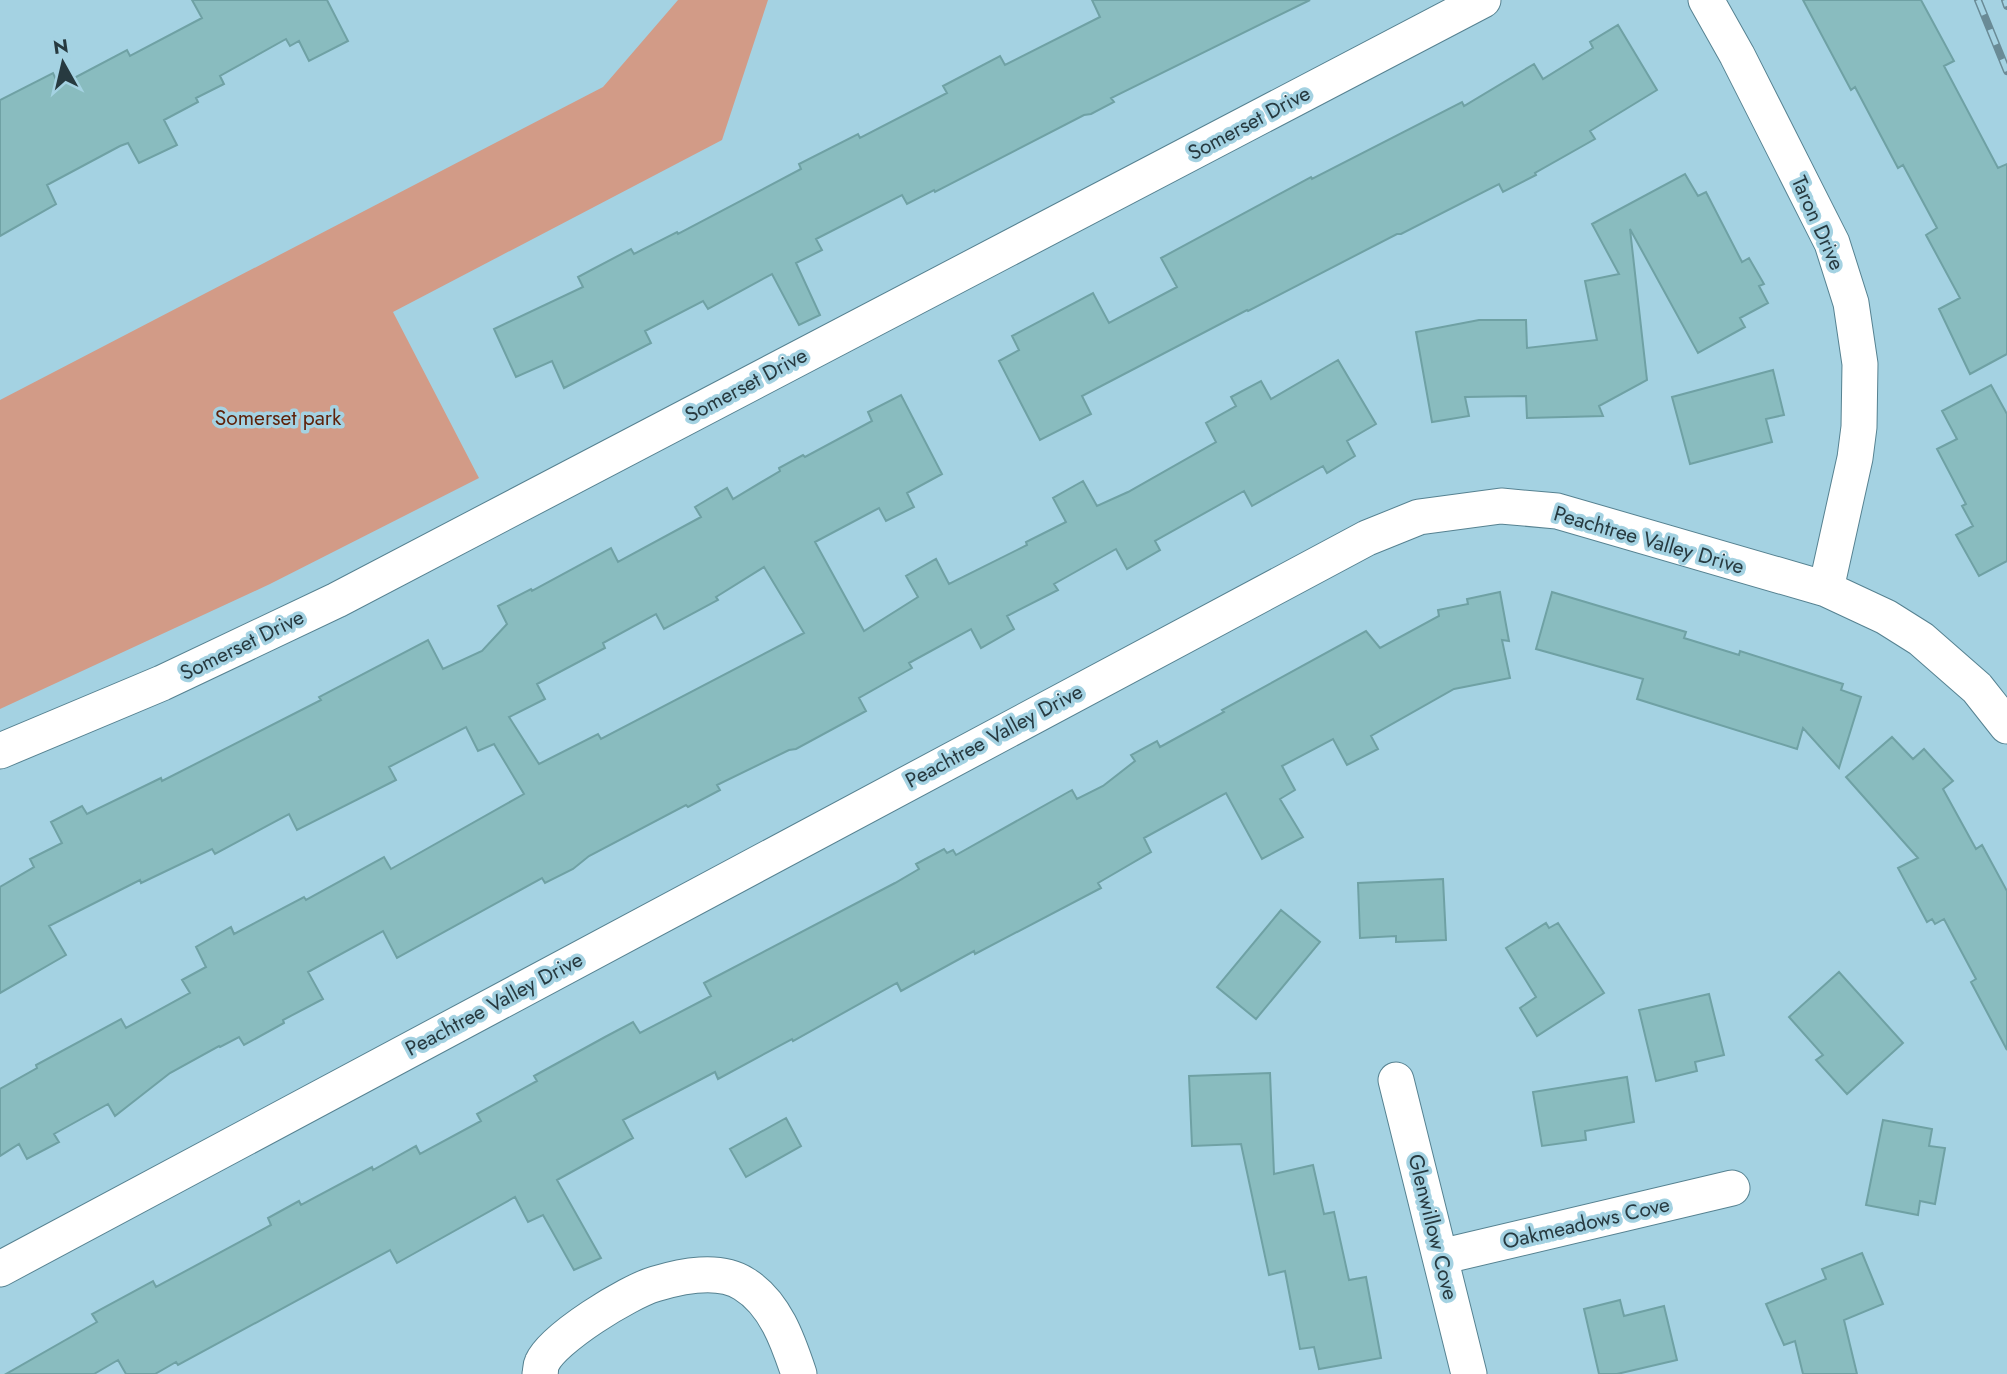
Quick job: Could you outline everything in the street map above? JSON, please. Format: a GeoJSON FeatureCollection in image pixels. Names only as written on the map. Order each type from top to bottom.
{"type":"FeatureCollection","features":[{"type":"Feature","properties":{"kind":"street","name":"Somerset Drive"},"geometry":{"type":"LineString","coordinates":[[0,751],[162,683],[337,600],[1483,0]]}},
{"type":"Feature","properties":{"kind":"street","name":"Taron Drive"},"geometry":{"type":"LineString","coordinates":[[1706,0],[1737,55],[1832,243],[1850,303],[1860,364],[1859,427],[1855,458],[1826,589]]}},
{"type":"Feature","properties":{"kind":"street","name":"Peachtree Valley Drive"},"geometry":{"type":"LineString","coordinates":[[0,1269],[1342,551],[1419,517],[1501,506],[1557,511],[1826,589],[1886,617],[1921,639],[1977,688],[2007,726]]}},
{"type":"Feature","properties":{"kind":"street","name":"Glenwillow Cove"},"geometry":{"type":"LineString","coordinates":[[1396,1080],[1469,1374]]}},
{"type":"Feature","properties":{"kind":"street","name":"Oakmeadows Cove"},"geometry":{"type":"LineString","coordinates":[[1440,1257],[1732,1188]]}},
{"type":"Feature","properties":{"kind":"street"},"geometry":{"type":"LineString","coordinates":[[540,1374],[542,1363],[557,1343],[602,1311],[653,1284],[695,1275],[725,1275],[743,1283],[757,1294],[788,1340],[799,1374]]}},
{"type":"Feature","properties":{"kind":"green space","name":"Somerset park"},"geometry":{"type":"Polygon","coordinates":[[[678,0],[768,0],[722,140],[393,312],[479,478],[270,584],[0,709],[0,400],[603,87],[678,0]]]}},
{"type":"Feature","properties":{"kind":"building"},"geometry":{"type":"Polygon","coordinates":[[[192,0],[327,0],[348,41],[309,61],[299,41],[290,46],[286,39],[220,76],[224,84],[196,98],[198,102],[164,120],[177,145],[139,163],[128,143],[120,146],[47,185],[56,204],[0,236],[0,100],[53,73],[59,86],[127,50],[130,56],[202,18],[192,0]]]}},
{"type":"Feature","properties":{"kind":"building"},"geometry":{"type":"Polygon","coordinates":[[[1092,0],[1310,0],[1111,98],[1114,102],[935,192],[934,190],[907,204],[902,195],[816,239],[822,250],[796,263],[820,315],[799,325],[772,274],[708,309],[703,301],[645,331],[651,343],[564,388],[552,361],[516,377],[494,329],[583,287],[578,277],[631,249],[634,254],[677,232],[678,234],[801,169],[799,164],[858,134],[860,138],[947,93],[943,86],[1000,56],[1005,65],[1100,17],[1092,0]]]}},
{"type":"Feature","properties":{"kind":"building"},"geometry":{"type":"Polygon","coordinates":[[[1803,0],[1921,0],[1954,61],[1944,66],[1998,168],[2007,164],[2007,354],[1970,374],[1939,309],[1960,298],[1926,235],[1937,228],[1903,165],[1898,168],[1855,87],[1851,90],[1803,0]]]}},
{"type":"Feature","properties":{"kind":"building"},"geometry":{"type":"Polygon","coordinates":[[[1618,25],[1657,90],[1590,131],[1595,139],[1503,192],[1499,184],[1082,396],[1091,414],[1040,440],[999,361],[1019,350],[1012,336],[1093,293],[1109,323],[1177,287],[1161,258],[1311,177],[1312,179],[1462,102],[1464,106],[1534,64],[1543,79],[1593,48],[1590,42],[1618,25]]]}},
{"type":"Feature","properties":{"kind":"building"},"geometry":{"type":"Polygon","coordinates":[[[1685,174],[1698,196],[1706,192],[1742,262],[1749,258],[1764,284],[1759,286],[1768,303],[1740,318],[1745,327],[1698,353],[1630,229],[1647,380],[1599,406],[1603,416],[1527,418],[1526,396],[1465,397],[1469,416],[1432,422],[1416,332],[1479,320],[1526,320],[1527,348],[1597,340],[1585,281],[1619,274],[1592,224],[1685,174]]]}},
{"type":"Feature","properties":{"kind":"building"},"geometry":{"type":"Polygon","coordinates":[[[1338,360],[1376,424],[1347,441],[1355,456],[1327,473],[1323,466],[1252,506],[1244,491],[1155,541],[1160,550],[1127,569],[1116,549],[1054,584],[1058,590],[1007,616],[1014,629],[981,648],[971,629],[909,663],[912,668],[859,698],[866,711],[796,749],[717,785],[720,790],[589,856],[573,869],[545,883],[542,878],[397,958],[383,931],[308,972],[323,999],[283,1020],[284,1023],[244,1045],[239,1037],[219,1046],[170,1073],[115,1116],[108,1104],[54,1134],[59,1142],[27,1159],[19,1144],[0,1156],[0,1089],[37,1068],[36,1065],[121,1019],[126,1028],[190,993],[182,980],[206,967],[196,947],[231,927],[234,934],[304,897],[306,900],[384,857],[391,869],[524,794],[494,744],[478,751],[466,727],[389,767],[396,780],[297,830],[289,814],[215,854],[212,849],[141,883],[140,880],[49,926],[66,955],[0,993],[0,887],[34,867],[30,859],[62,843],[51,822],[82,806],[87,814],[161,778],[162,781],[321,700],[319,697],[428,640],[443,669],[482,651],[507,624],[498,606],[531,589],[532,591],[611,548],[618,562],[701,517],[695,507],[727,488],[733,499],[780,471],[779,468],[872,421],[868,412],[901,395],[942,474],[907,493],[914,507],[886,521],[879,508],[815,542],[864,631],[918,597],[906,576],[936,559],[949,584],[1066,522],[1053,498],[1083,481],[1097,506],[1128,492],[1216,442],[1206,423],[1236,406],[1231,397],[1261,381],[1271,399],[1338,360]],[[764,567],[716,597],[718,600],[664,629],[656,614],[603,643],[605,648],[537,684],[545,699],[509,717],[539,764],[598,734],[601,739],[804,633],[764,567]]]}},
{"type":"Feature","properties":{"kind":"building"},"geometry":{"type":"Polygon","coordinates":[[[1773,370],[1784,415],[1766,419],[1772,442],[1690,464],[1672,397],[1773,370]]]}},
{"type":"Feature","properties":{"kind":"building"},"geometry":{"type":"Polygon","coordinates":[[[1991,385],[2007,414],[2007,561],[1979,576],[1956,535],[1973,526],[1962,506],[1966,504],[1937,449],[1957,439],[1942,411],[1991,385]]]}},
{"type":"Feature","properties":{"kind":"building"},"geometry":{"type":"Polygon","coordinates":[[[1500,592],[1509,641],[1502,640],[1510,678],[1454,689],[1371,736],[1378,749],[1347,765],[1333,739],[1282,766],[1295,790],[1280,799],[1303,837],[1262,859],[1226,793],[1144,838],[1151,852],[1098,883],[1101,888],[975,954],[974,951],[901,991],[897,983],[718,1079],[715,1072],[623,1120],[633,1138],[557,1180],[601,1258],[574,1270],[543,1215],[528,1222],[515,1197],[397,1263],[390,1250],[178,1365],[176,1362],[155,1374],[126,1374],[118,1360],[94,1374],[6,1374],[97,1322],[92,1314],[153,1281],[156,1287],[271,1225],[268,1218],[299,1201],[301,1205],[416,1146],[420,1154],[481,1121],[477,1114],[537,1081],[534,1076],[605,1037],[633,1022],[640,1033],[711,996],[704,983],[895,883],[919,869],[916,864],[944,849],[947,853],[953,850],[956,855],[1072,790],[1077,799],[1103,786],[1135,761],[1131,755],[1157,741],[1160,747],[1366,631],[1380,648],[1439,616],[1438,610],[1468,604],[1467,599],[1500,592]]]}},
{"type":"Feature","properties":{"kind":"building"},"geometry":{"type":"Polygon","coordinates":[[[1552,592],[1686,632],[1684,638],[1739,655],[1740,651],[1843,684],[1841,690],[1861,697],[1839,768],[1803,728],[1797,749],[1637,699],[1643,679],[1536,649],[1552,592]]]}},
{"type":"Feature","properties":{"kind":"building"},"geometry":{"type":"Polygon","coordinates":[[[1892,737],[1913,759],[1924,749],[1953,781],[1943,789],[1976,849],[1982,845],[2007,891],[2007,1050],[1971,982],[1976,979],[1944,919],[1935,924],[1932,919],[1927,922],[1898,868],[1918,858],[1846,777],[1892,737]]]}},
{"type":"Feature","properties":{"kind":"building"},"geometry":{"type":"Polygon","coordinates":[[[1443,879],[1446,940],[1396,942],[1396,936],[1360,938],[1358,883],[1443,879]]]}},
{"type":"Feature","properties":{"kind":"building"},"geometry":{"type":"Polygon","coordinates":[[[1281,910],[1320,942],[1256,1019],[1217,987],[1281,910]]]}},
{"type":"Feature","properties":{"kind":"building"},"geometry":{"type":"Polygon","coordinates":[[[1546,923],[1549,928],[1558,923],[1604,993],[1537,1036],[1520,1008],[1536,997],[1506,948],[1546,923]]]}},
{"type":"Feature","properties":{"kind":"building"},"geometry":{"type":"Polygon","coordinates":[[[1839,972],[1903,1043],[1847,1094],[1816,1060],[1823,1055],[1789,1017],[1839,972]]]}},
{"type":"Feature","properties":{"kind":"building"},"geometry":{"type":"Polygon","coordinates":[[[1709,994],[1724,1055],[1695,1062],[1697,1071],[1656,1081],[1639,1010],[1709,994]]]}},
{"type":"Feature","properties":{"kind":"building"},"geometry":{"type":"Polygon","coordinates":[[[1270,1073],[1274,1174],[1313,1165],[1324,1214],[1334,1212],[1349,1280],[1366,1277],[1381,1358],[1319,1369],[1314,1347],[1300,1349],[1285,1271],[1269,1275],[1241,1144],[1192,1146],[1189,1076],[1270,1073]]]}},
{"type":"Feature","properties":{"kind":"building"},"geometry":{"type":"Polygon","coordinates":[[[1627,1077],[1634,1122],[1585,1131],[1586,1140],[1542,1146],[1533,1092],[1627,1077]]]}},
{"type":"Feature","properties":{"kind":"building"},"geometry":{"type":"Polygon","coordinates":[[[786,1118],[801,1146],[746,1177],[730,1149],[786,1118]]]}},
{"type":"Feature","properties":{"kind":"building"},"geometry":{"type":"Polygon","coordinates":[[[1883,1120],[1932,1129],[1929,1146],[1945,1148],[1935,1204],[1920,1201],[1918,1215],[1866,1205],[1883,1120]]]}},
{"type":"Feature","properties":{"kind":"building"},"geometry":{"type":"Polygon","coordinates":[[[1862,1253],[1883,1304],[1844,1320],[1857,1374],[1803,1374],[1795,1341],[1784,1345],[1766,1304],[1826,1279],[1822,1269],[1862,1253]]]}},
{"type":"Feature","properties":{"kind":"building"},"geometry":{"type":"Polygon","coordinates":[[[1620,1300],[1624,1316],[1664,1306],[1677,1360],[1617,1374],[1599,1374],[1584,1309],[1620,1300]]]}},
{"type":"Feature","properties":{"kind":"railway"},"geometry":{"type":"LineString","coordinates":[[1978,0],[2007,71]]}},
{"type":"Feature","properties":{"kind":"railway"},"geometry":{"type":"LineString","coordinates":[[2005,0],[2007,6]]}}]}
